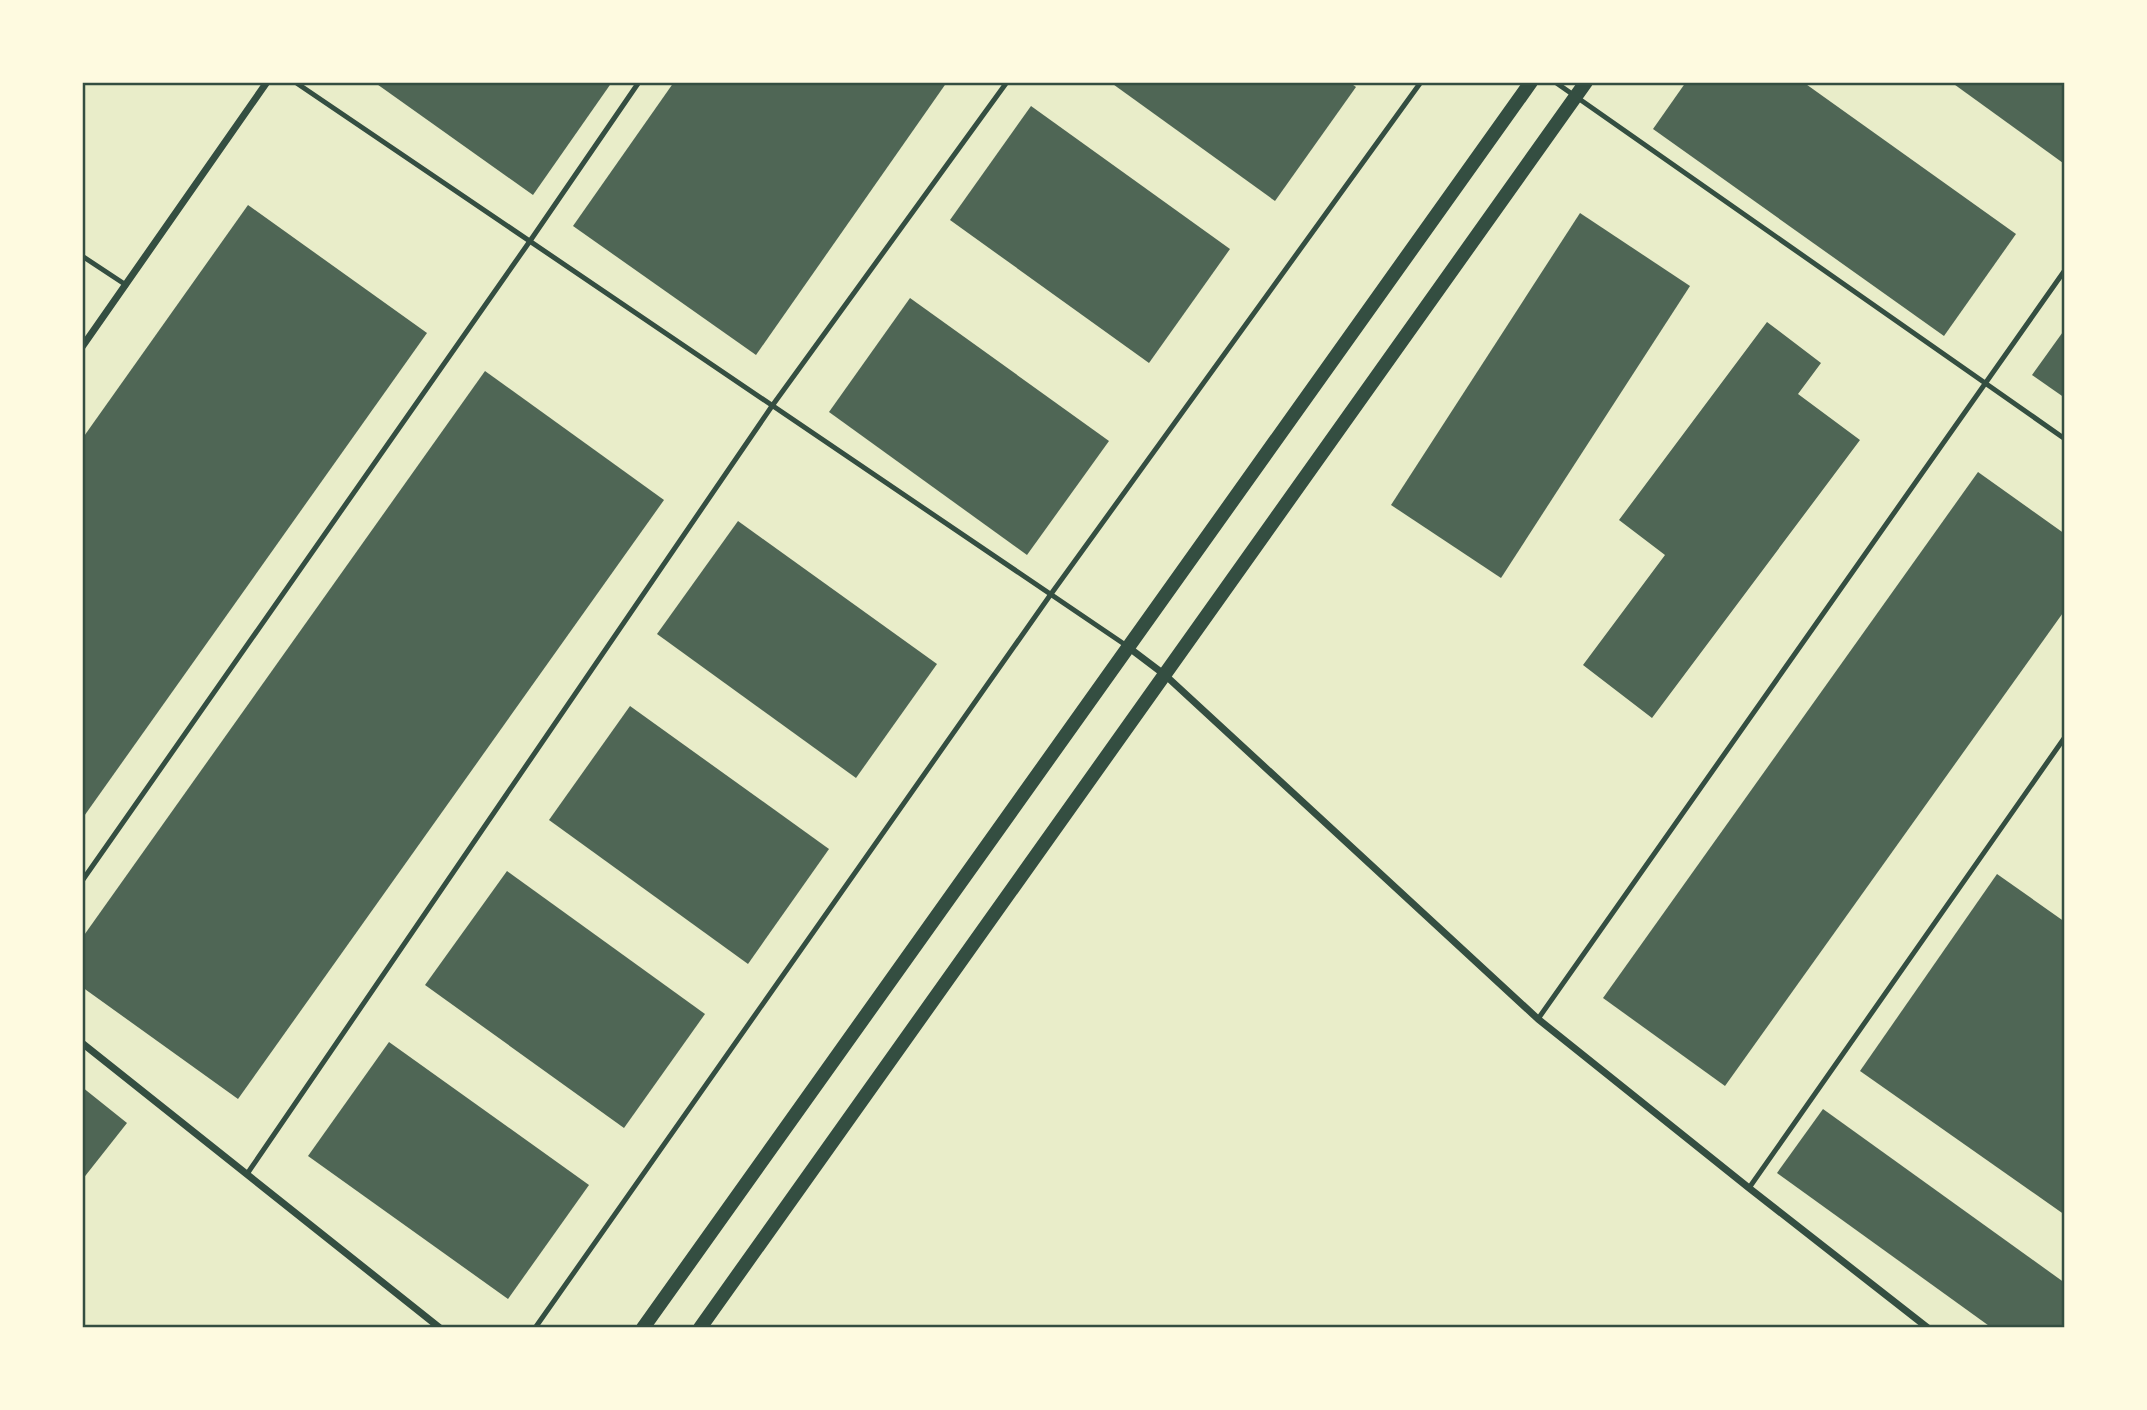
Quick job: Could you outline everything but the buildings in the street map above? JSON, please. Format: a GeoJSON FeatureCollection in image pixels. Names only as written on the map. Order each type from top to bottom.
{"type":"FeatureCollection","features":[{"type":"Feature","properties":{"kind":"main road"},"geometry":{"type":"LineString","coordinates":[[643,1328],[1531,82]]}},
{"type":"Feature","properties":{"kind":"main road"},"geometry":{"type":"LineString","coordinates":[[700,1328],[1586,82]]}},
{"type":"Feature","properties":{"kind":"street"},"geometry":{"type":"LineString","coordinates":[[82,346],[267,82]]}},
{"type":"Feature","properties":{"kind":"street"},"geometry":{"type":"LineString","coordinates":[[1127,647],[1165,676],[1538,1019],[1928,1328]]}},
{"type":"Feature","properties":{"kind":"street"},"geometry":{"type":"LineString","coordinates":[[82,1043],[440,1328]]}},
{"type":"Feature","properties":{"kind":"lane"},"geometry":{"type":"LineString","coordinates":[[295,82],[1127,647]]}},
{"type":"Feature","properties":{"kind":"lane"},"geometry":{"type":"LineString","coordinates":[[82,881],[639,82]]}},
{"type":"Feature","properties":{"kind":"lane"},"geometry":{"type":"LineString","coordinates":[[247,1174],[772,406],[1007,82]]}},
{"type":"Feature","properties":{"kind":"lane"},"geometry":{"type":"LineString","coordinates":[[535,1328],[1051,594],[1421,82]]}},
{"type":"Feature","properties":{"kind":"lane"},"geometry":{"type":"LineString","coordinates":[[1555,82],[2065,439]]}},
{"type":"Feature","properties":{"kind":"lane"},"geometry":{"type":"LineString","coordinates":[[82,256],[126,285]]}},
{"type":"Feature","properties":{"kind":"lane"},"geometry":{"type":"LineString","coordinates":[[1538,1019],[2065,270]]}},
{"type":"Feature","properties":{"kind":"lane"},"geometry":{"type":"LineString","coordinates":[[1749,1188],[2065,737]]}}]}
